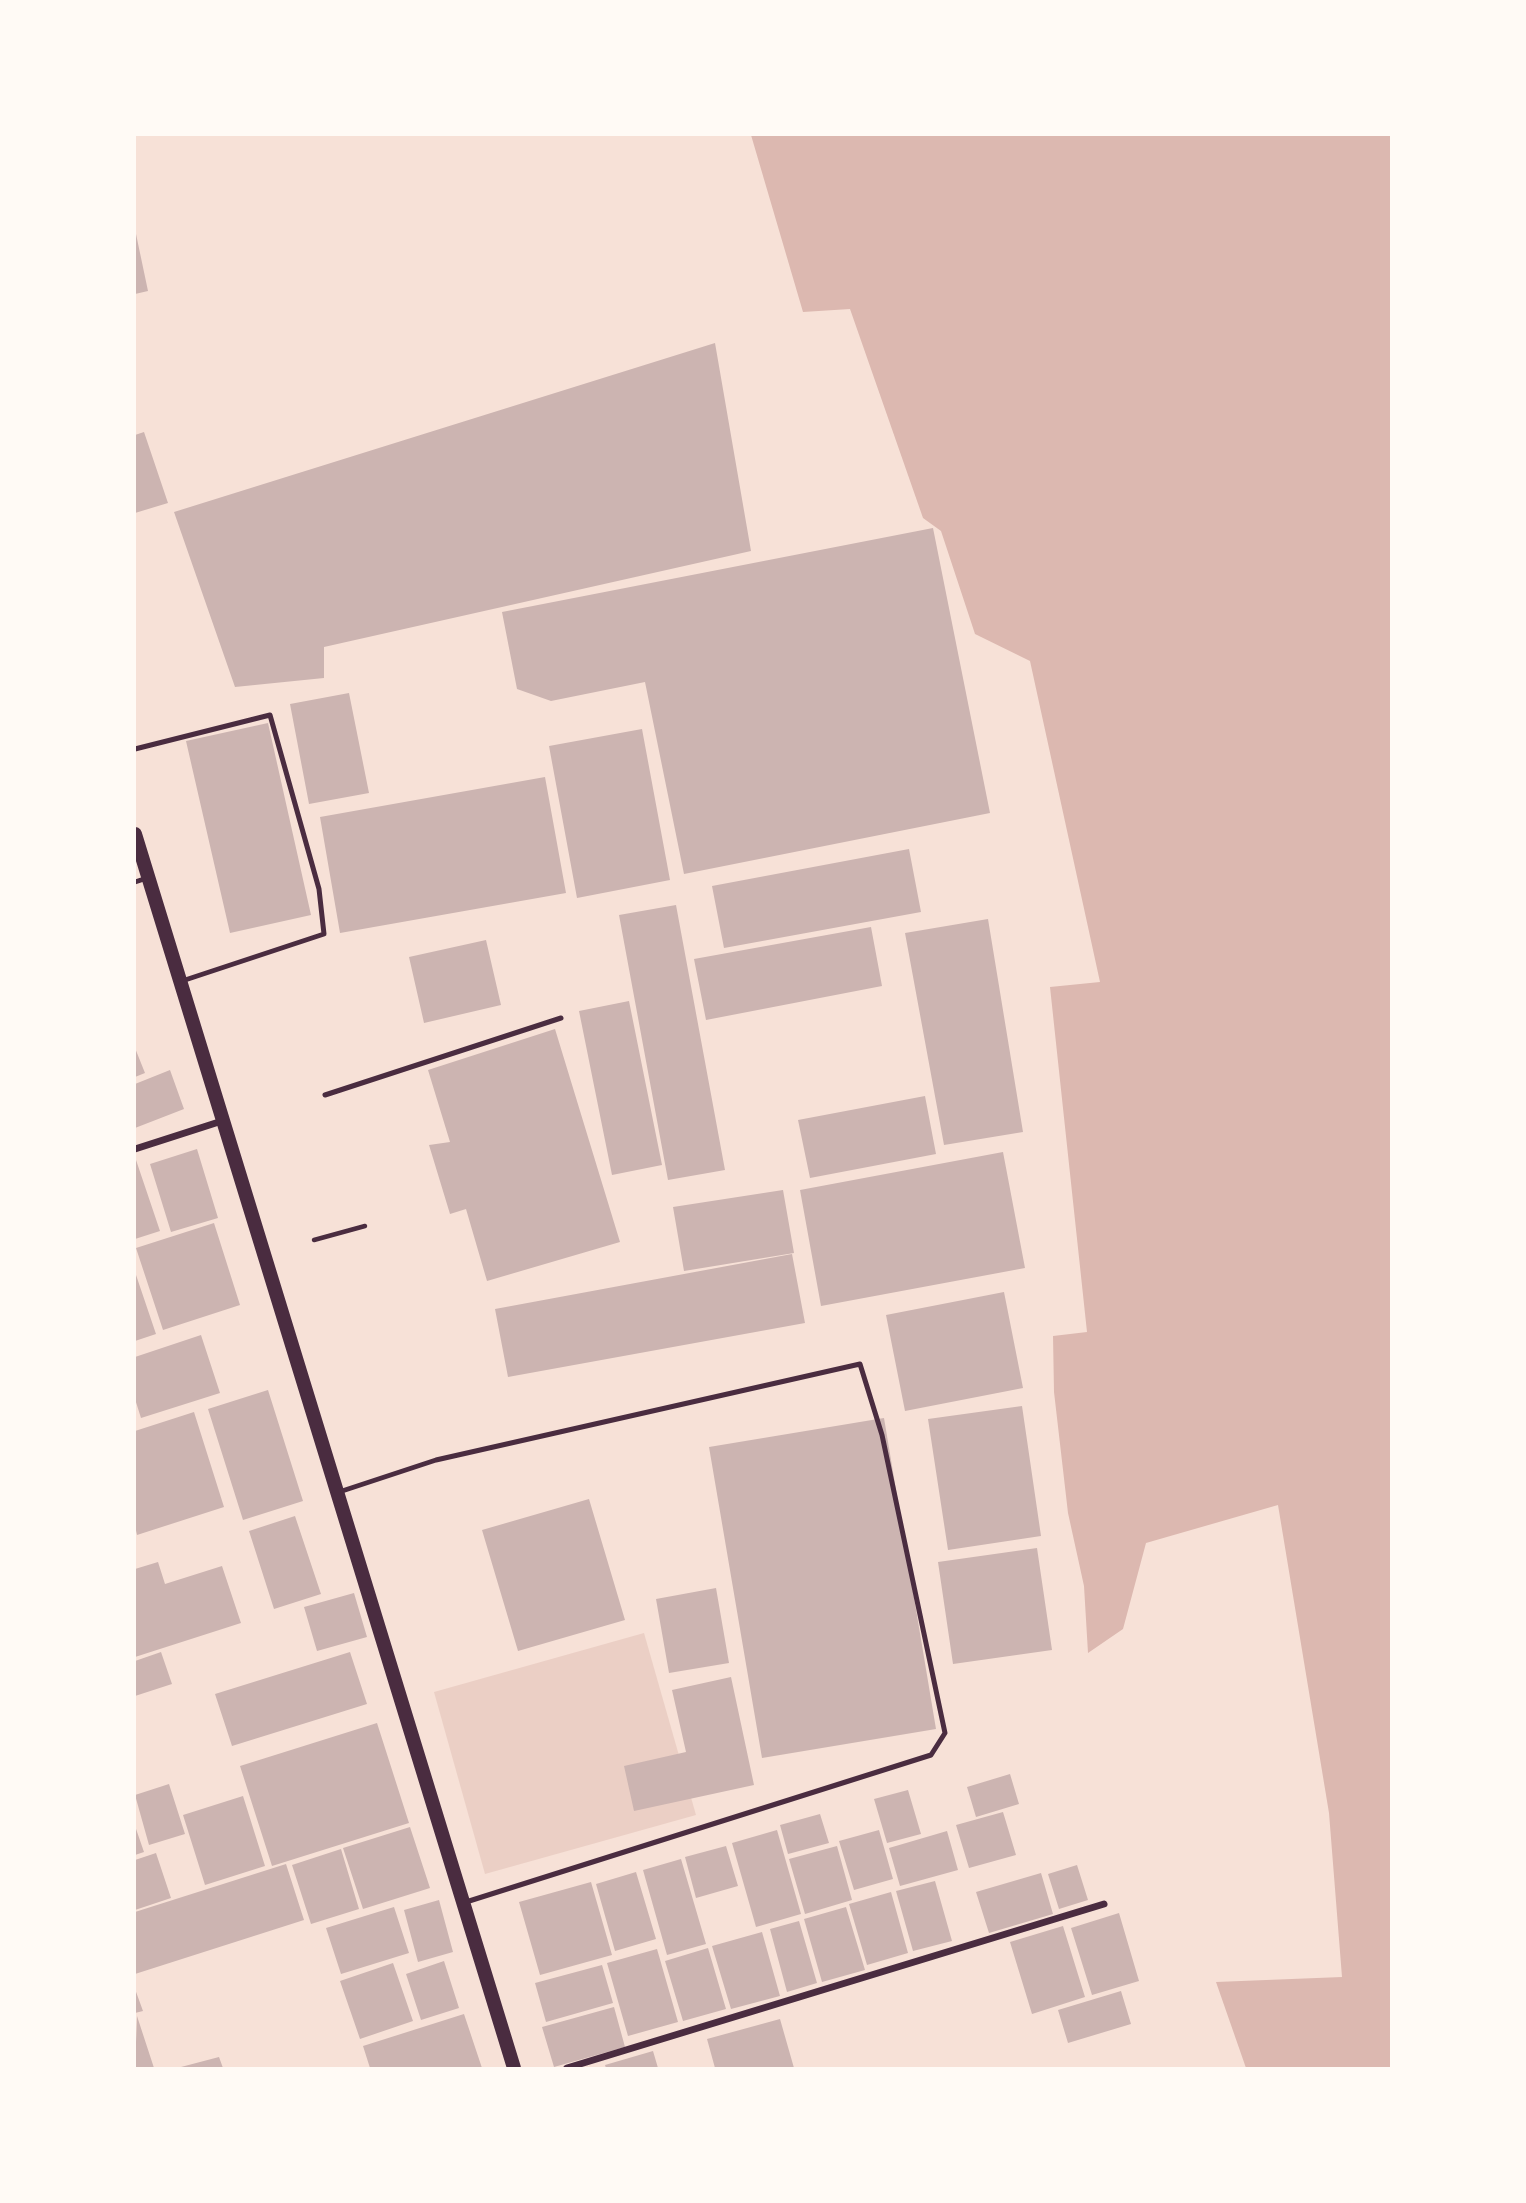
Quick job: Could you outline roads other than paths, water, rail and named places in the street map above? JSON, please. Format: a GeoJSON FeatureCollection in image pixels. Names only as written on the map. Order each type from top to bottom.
{"type":"FeatureCollection","features":[{"type":"Feature","properties":{"kind":"main road"},"geometry":{"type":"LineString","coordinates":[[135,834],[514,2068]]}},
{"type":"Feature","properties":{"kind":"street"},"geometry":{"type":"LineString","coordinates":[[135,1149],[222,1121]]}},
{"type":"Feature","properties":{"kind":"street"},"geometry":{"type":"LineString","coordinates":[[567,2068],[1104,1904]]}},
{"type":"Feature","properties":{"kind":"lane"},"geometry":{"type":"LineString","coordinates":[[135,749],[270,715],[319,888],[324,934],[182,981]]}},
{"type":"Feature","properties":{"kind":"lane"},"geometry":{"type":"LineString","coordinates":[[135,882],[150,877]]}},
{"type":"Feature","properties":{"kind":"lane"},"geometry":{"type":"LineString","coordinates":[[325,1095],[561,1018]]}},
{"type":"Feature","properties":{"kind":"lane"},"geometry":{"type":"LineString","coordinates":[[336,1493],[436,1460],[860,1364],[882,1434],[945,1733],[931,1755],[463,1903]]}}]}
